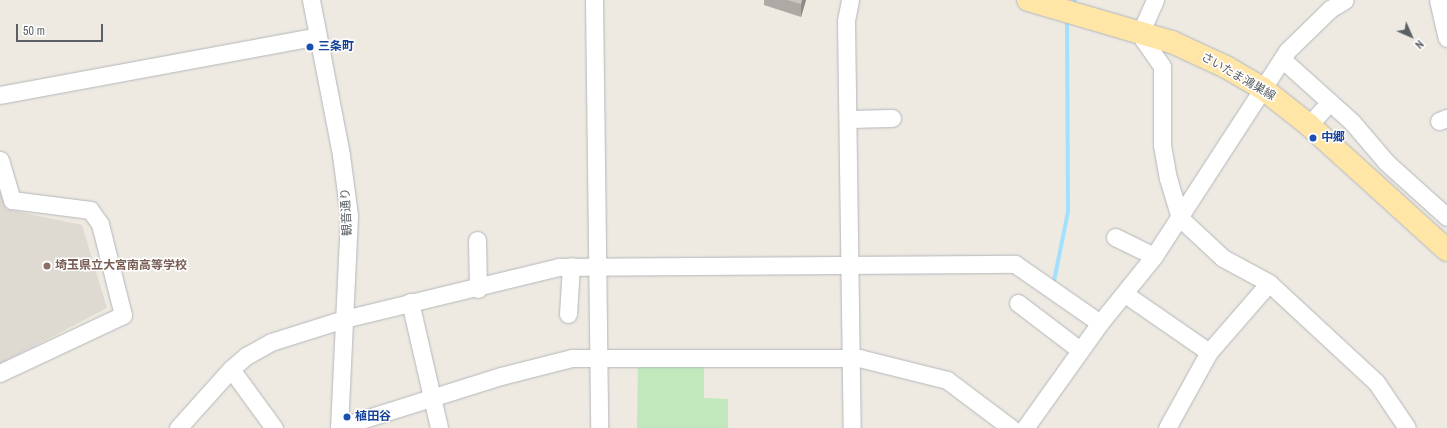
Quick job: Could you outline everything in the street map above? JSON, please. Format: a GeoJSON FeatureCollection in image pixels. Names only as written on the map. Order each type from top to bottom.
{"type":"FeatureCollection","features":[{"type":"Feature","properties":{"kind":"main road","name":"さいたま鴻巣線"},"geometry":{"type":"LineString","coordinates":[[1028,0],[1141,32],[1199,54],[1262,88],[1309,125],[1447,250]]}},
{"type":"Feature","properties":{"kind":"street","name":"観音通り"},"geometry":{"type":"LineString","coordinates":[[311,0],[346,183],[349,246],[339,428]]}},
{"type":"Feature","properties":{"kind":"street"},"geometry":{"type":"LineString","coordinates":[[594,0],[599,428]]}},
{"type":"Feature","properties":{"kind":"street"},"geometry":{"type":"LineString","coordinates":[[850,0],[846,21],[852,428]]}},
{"type":"Feature","properties":{"kind":"street"},"geometry":{"type":"LineString","coordinates":[[1155,0],[1141,32],[1143,39],[1162,66],[1162,144],[1168,178],[1180,218],[1223,258],[1269,283],[1376,382],[1408,428]]}},
{"type":"Feature","properties":{"kind":"street"},"geometry":{"type":"LineString","coordinates":[[1025,428],[1100,323],[1125,294],[1154,256],[1282,59],[1327,4],[1345,0]]}},
{"type":"Feature","properties":{"kind":"street"},"geometry":{"type":"LineString","coordinates":[[1438,0],[1447,38]]}},
{"type":"Feature","properties":{"kind":"street"},"geometry":{"type":"LineString","coordinates":[[0,95],[317,36]]}},
{"type":"Feature","properties":{"kind":"street"},"geometry":{"type":"LineString","coordinates":[[1282,59],[1352,122],[1386,162],[1447,217]]}},
{"type":"Feature","properties":{"kind":"street"},"geometry":{"type":"LineString","coordinates":[[1309,125],[1330,102]]}},
{"type":"Feature","properties":{"kind":"street"},"geometry":{"type":"LineString","coordinates":[[848,119],[892,118]]}},
{"type":"Feature","properties":{"kind":"street"},"geometry":{"type":"LineString","coordinates":[[0,160],[12,200],[90,210],[100,224],[123,315],[0,373]]}},
{"type":"Feature","properties":{"kind":"street"},"geometry":{"type":"LineString","coordinates":[[1115,237],[1154,256]]}},
{"type":"Feature","properties":{"kind":"street"},"geometry":{"type":"LineString","coordinates":[[477,240],[478,289]]}},
{"type":"Feature","properties":{"kind":"street"},"geometry":{"type":"LineString","coordinates":[[178,428],[231,369],[246,356],[271,342],[344,319],[410,302],[478,289],[559,267],[597,265],[1015,264],[1100,323]]}},
{"type":"Feature","properties":{"kind":"street"},"geometry":{"type":"LineString","coordinates":[[568,314],[571,266]]}},
{"type":"Feature","properties":{"kind":"street"},"geometry":{"type":"LineString","coordinates":[[1167,428],[1209,352],[1269,283]]}},
{"type":"Feature","properties":{"kind":"street"},"geometry":{"type":"LineString","coordinates":[[1125,294],[1209,352]]}},
{"type":"Feature","properties":{"kind":"street"},"geometry":{"type":"LineString","coordinates":[[410,302],[434,396],[439,428]]}},
{"type":"Feature","properties":{"kind":"street"},"geometry":{"type":"LineString","coordinates":[[1018,303],[1080,350]]}},
{"type":"Feature","properties":{"kind":"street"},"geometry":{"type":"LineString","coordinates":[[339,428],[434,396],[572,358],[860,358],[947,380],[1011,428]]}},
{"type":"Feature","properties":{"kind":"street"},"geometry":{"type":"LineString","coordinates":[[231,369],[274,428]]}},
{"type":"Feature","properties":{"kind":"shaded area","name":"埼玉県立大宮南高等学校"},"geometry":{"type":"Polygon","coordinates":[[[0,188],[6,209],[82,225],[107,308],[0,364],[0,188]]]}},
{"type":"Feature","properties":{"kind":"green space"},"geometry":{"type":"Polygon","coordinates":[[[638,362],[704,364],[704,398],[728,399],[728,428],[637,428],[638,362]]]}},
{"type":"Feature","properties":{"kind":"building"},"geometry":{"type":"Polygon","coordinates":[[[787,0],[802,0],[801,4],[787,0]]]}},
{"type":"Feature","properties":{"kind":"waterway"},"geometry":{"type":"LineString","coordinates":[[1072,6],[1075,0]]}},
{"type":"Feature","properties":{"kind":"waterway"},"geometry":{"type":"LineString","coordinates":[[1054,281],[1068,212],[1067,19]]}},
{"type":"Feature","properties":{"kind":"place","name":"三条町"},"geometry":{"type":"Point","coordinates":[310,47]}},
{"type":"Feature","properties":{"kind":"place","name":"中郷"},"geometry":{"type":"Point","coordinates":[1313,138]}},
{"type":"Feature","properties":{"kind":"place","name":"埼玉県立大宮南高等学校"},"geometry":{"type":"Point","coordinates":[47,266]}},
{"type":"Feature","properties":{"kind":"place","name":"植田谷"},"geometry":{"type":"Point","coordinates":[347,417]}}]}
